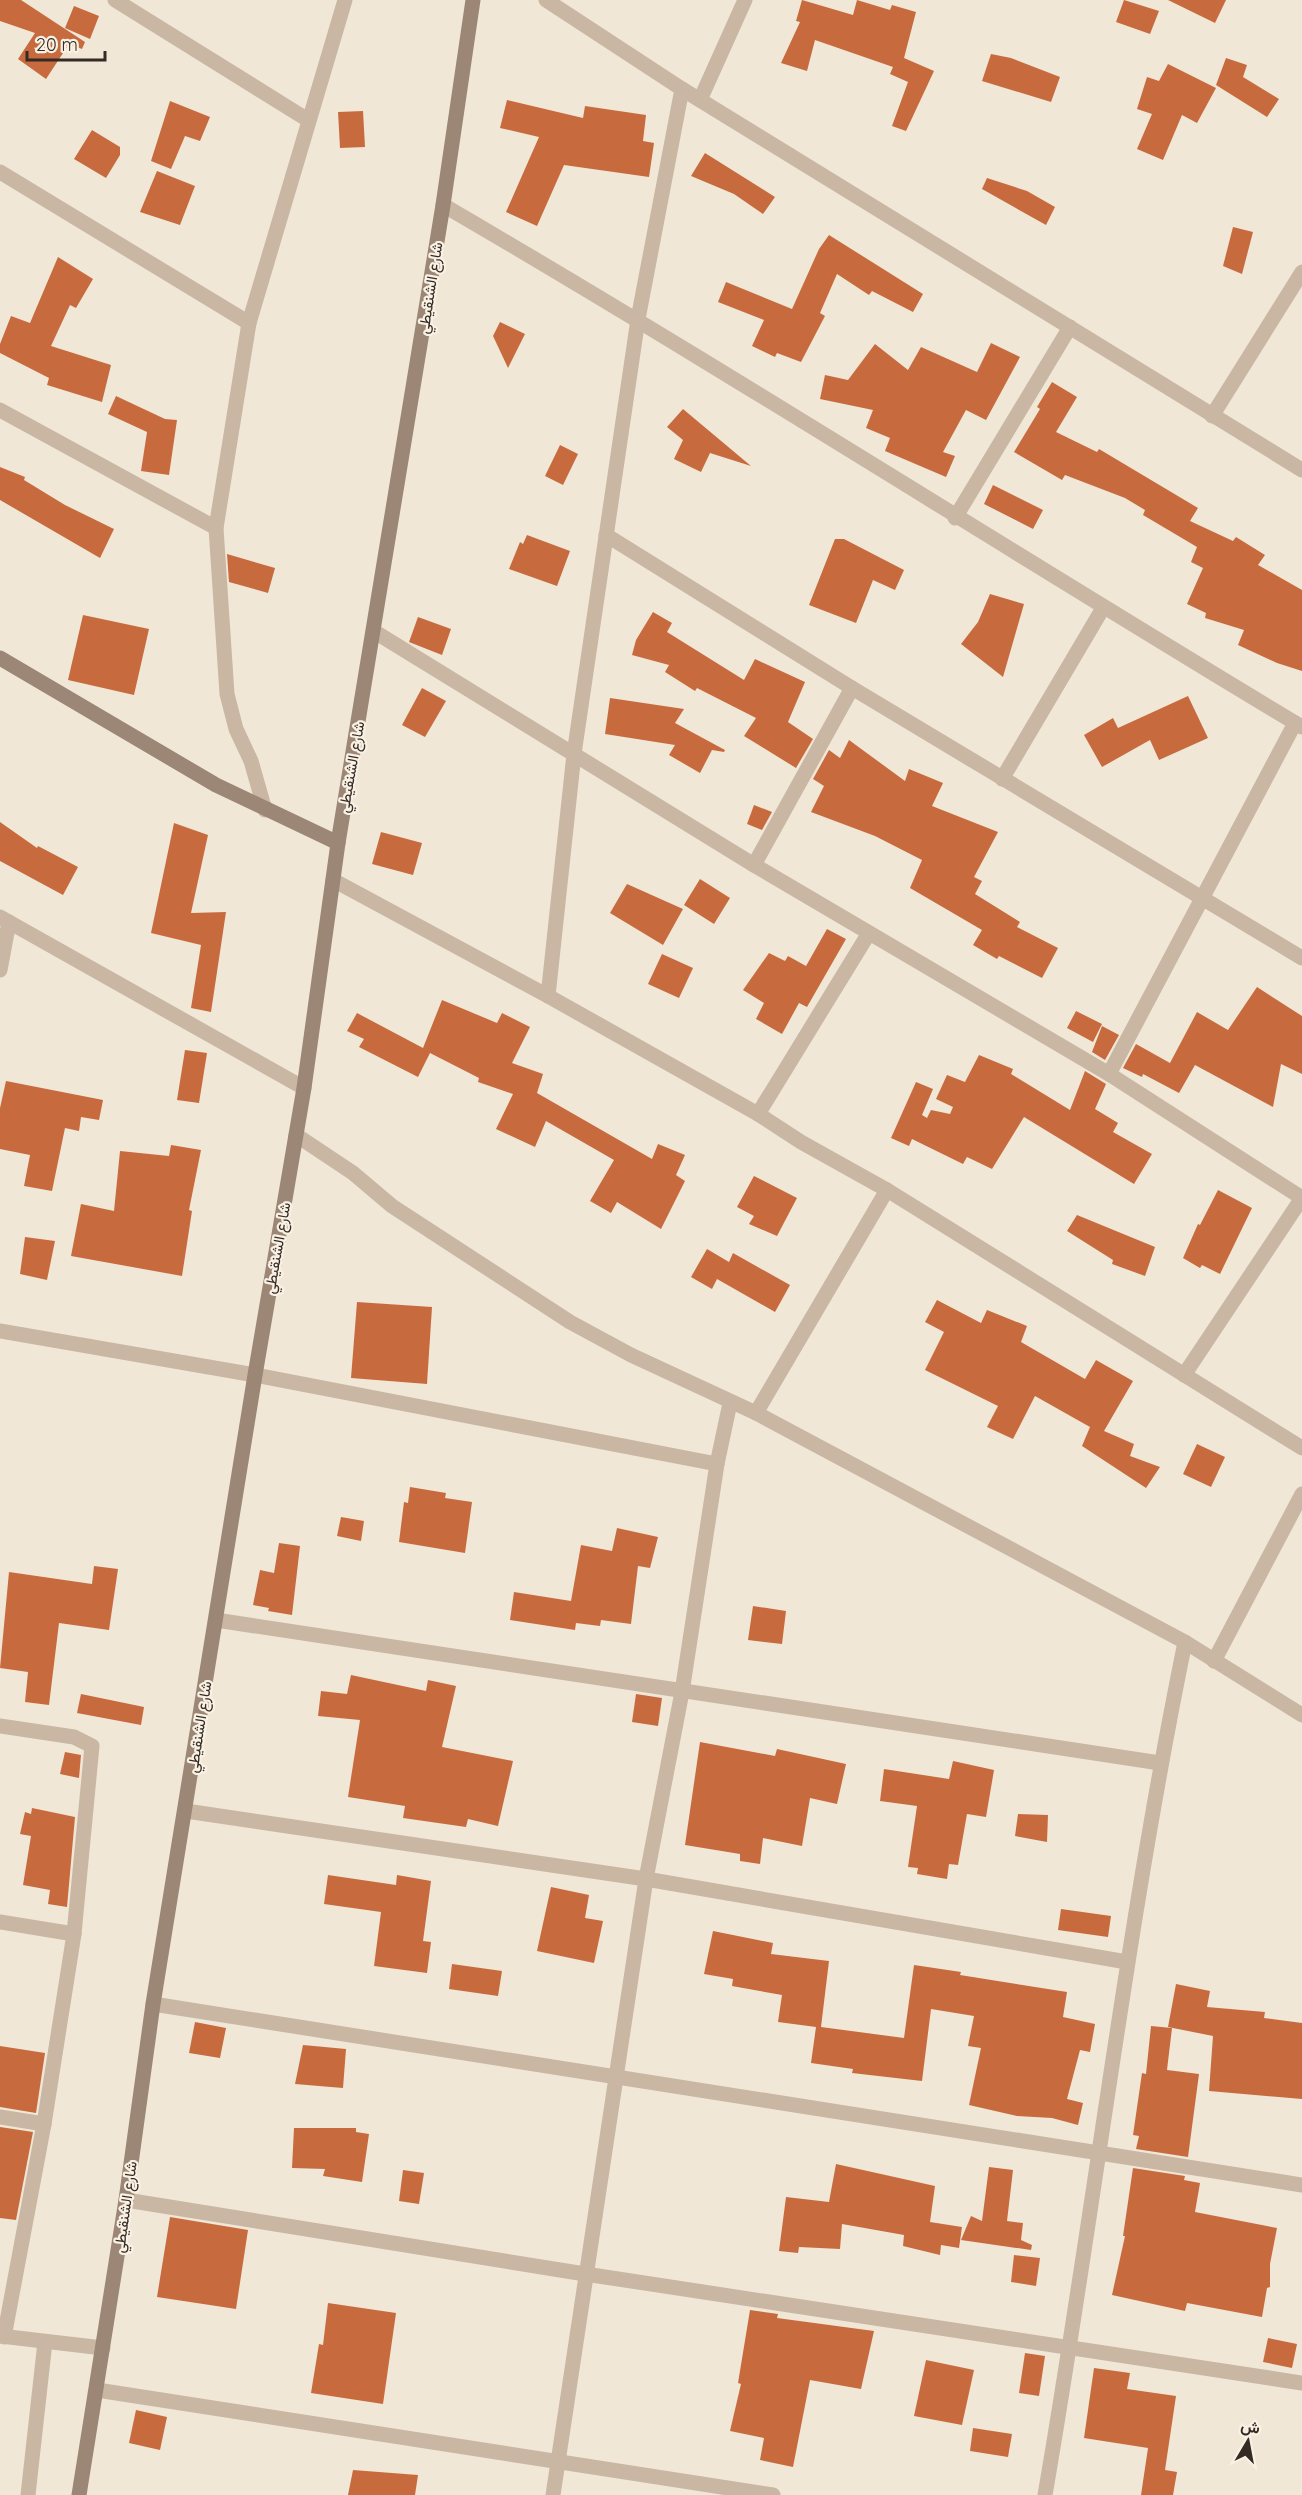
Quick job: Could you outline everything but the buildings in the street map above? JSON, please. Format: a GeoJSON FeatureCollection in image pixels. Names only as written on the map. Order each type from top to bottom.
{"type":"FeatureCollection","features":[{"type":"Feature","properties":{"kind":"street"},"geometry":{"type":"LineString","coordinates":[[115,0],[308,120]]}},
{"type":"Feature","properties":{"kind":"street"},"geometry":{"type":"LineString","coordinates":[[266,810],[251,761],[236,729],[226,694],[216,528],[249,323],[345,0]]}},
{"type":"Feature","properties":{"kind":"street","name":"شارع الشنقيطي"},"geometry":{"type":"LineString","coordinates":[[79,2495],[126,2200],[153,2004],[304,1088],[338,843],[375,632],[473,0]]}},
{"type":"Feature","properties":{"kind":"street"},"geometry":{"type":"LineString","coordinates":[[546,0],[700,100],[1302,470]]}},
{"type":"Feature","properties":{"kind":"street"},"geometry":{"type":"LineString","coordinates":[[700,100],[744,0]]}},
{"type":"Feature","properties":{"kind":"street"},"geometry":{"type":"LineString","coordinates":[[548,996],[574,754],[606,535],[638,319],[682,88]]}},
{"type":"Feature","properties":{"kind":"street"},"geometry":{"type":"LineString","coordinates":[[0,172],[249,323]]}},
{"type":"Feature","properties":{"kind":"street"},"geometry":{"type":"LineString","coordinates":[[443,205],[638,319],[955,518],[1299,725],[1202,898],[1109,1074]]}},
{"type":"Feature","properties":{"kind":"street"},"geometry":{"type":"LineString","coordinates":[[1212,416],[1302,272]]}},
{"type":"Feature","properties":{"kind":"street"},"geometry":{"type":"LineString","coordinates":[[955,518],[1070,327]]}},
{"type":"Feature","properties":{"kind":"street"},"geometry":{"type":"LineString","coordinates":[[0,410],[216,528]]}},
{"type":"Feature","properties":{"kind":"street"},"geometry":{"type":"LineString","coordinates":[[606,535],[852,688],[1302,958]]}},
{"type":"Feature","properties":{"kind":"street"},"geometry":{"type":"LineString","coordinates":[[1002,778],[1103,608]]}},
{"type":"Feature","properties":{"kind":"street"},"geometry":{"type":"LineString","coordinates":[[375,632],[754,865],[1109,1074],[1302,1198],[1184,1375]]}},
{"type":"Feature","properties":{"kind":"street"},"geometry":{"type":"LineString","coordinates":[[0,658],[216,784],[338,843]]}},
{"type":"Feature","properties":{"kind":"street"},"geometry":{"type":"LineString","coordinates":[[754,865],[852,688]]}},
{"type":"Feature","properties":{"kind":"street"},"geometry":{"type":"LineString","coordinates":[[333,880],[548,996],[758,1114],[801,1142],[887,1190],[1302,1448]]}},
{"type":"Feature","properties":{"kind":"street"},"geometry":{"type":"LineString","coordinates":[[0,970],[5,919],[304,1088]]}},
{"type":"Feature","properties":{"kind":"street"},"geometry":{"type":"LineString","coordinates":[[758,1114],[869,933]]}},
{"type":"Feature","properties":{"kind":"street"},"geometry":{"type":"LineString","coordinates":[[296,1135],[353,1173],[392,1206],[570,1322],[631,1355],[730,1403],[756,1413],[1185,1642],[1302,1715]]}},
{"type":"Feature","properties":{"kind":"street"},"geometry":{"type":"LineString","coordinates":[[756,1413],[887,1190]]}},
{"type":"Feature","properties":{"kind":"street"},"geometry":{"type":"LineString","coordinates":[[0,1331],[255,1375],[717,1464]]}},
{"type":"Feature","properties":{"kind":"street"},"geometry":{"type":"LineString","coordinates":[[553,2495],[646,1879],[682,1692],[717,1464],[730,1403]]}},
{"type":"Feature","properties":{"kind":"street"},"geometry":{"type":"LineString","coordinates":[[1214,1661],[1302,1494]]}},
{"type":"Feature","properties":{"kind":"street"},"geometry":{"type":"LineString","coordinates":[[216,1620],[1160,1763]]}},
{"type":"Feature","properties":{"kind":"street"},"geometry":{"type":"LineString","coordinates":[[1045,2495],[1071,2346],[1127,1962],[1160,1763],[1185,1642]]}},
{"type":"Feature","properties":{"kind":"street"},"geometry":{"type":"LineString","coordinates":[[0,1726],[74,1737],[92,1746],[74,1934],[44,2124],[2,2336],[103,2348]]}},
{"type":"Feature","properties":{"kind":"street"},"geometry":{"type":"LineString","coordinates":[[186,1811],[646,1879],[1127,1962]]}},
{"type":"Feature","properties":{"kind":"street"},"geometry":{"type":"LineString","coordinates":[[0,1922],[74,1934]]}},
{"type":"Feature","properties":{"kind":"street"},"geometry":{"type":"LineString","coordinates":[[153,2004],[1099,2155],[1302,2185]]}},
{"type":"Feature","properties":{"kind":"street"},"geometry":{"type":"LineString","coordinates":[[0,2117],[44,2124]]}},
{"type":"Feature","properties":{"kind":"street"},"geometry":{"type":"LineString","coordinates":[[126,2200],[585,2274],[1071,2346],[1302,2383]]}},
{"type":"Feature","properties":{"kind":"street"},"geometry":{"type":"LineString","coordinates":[[28,2495],[45,2342]]}},
{"type":"Feature","properties":{"kind":"street"},"geometry":{"type":"LineString","coordinates":[[97,2390],[773,2495]]}}]}
